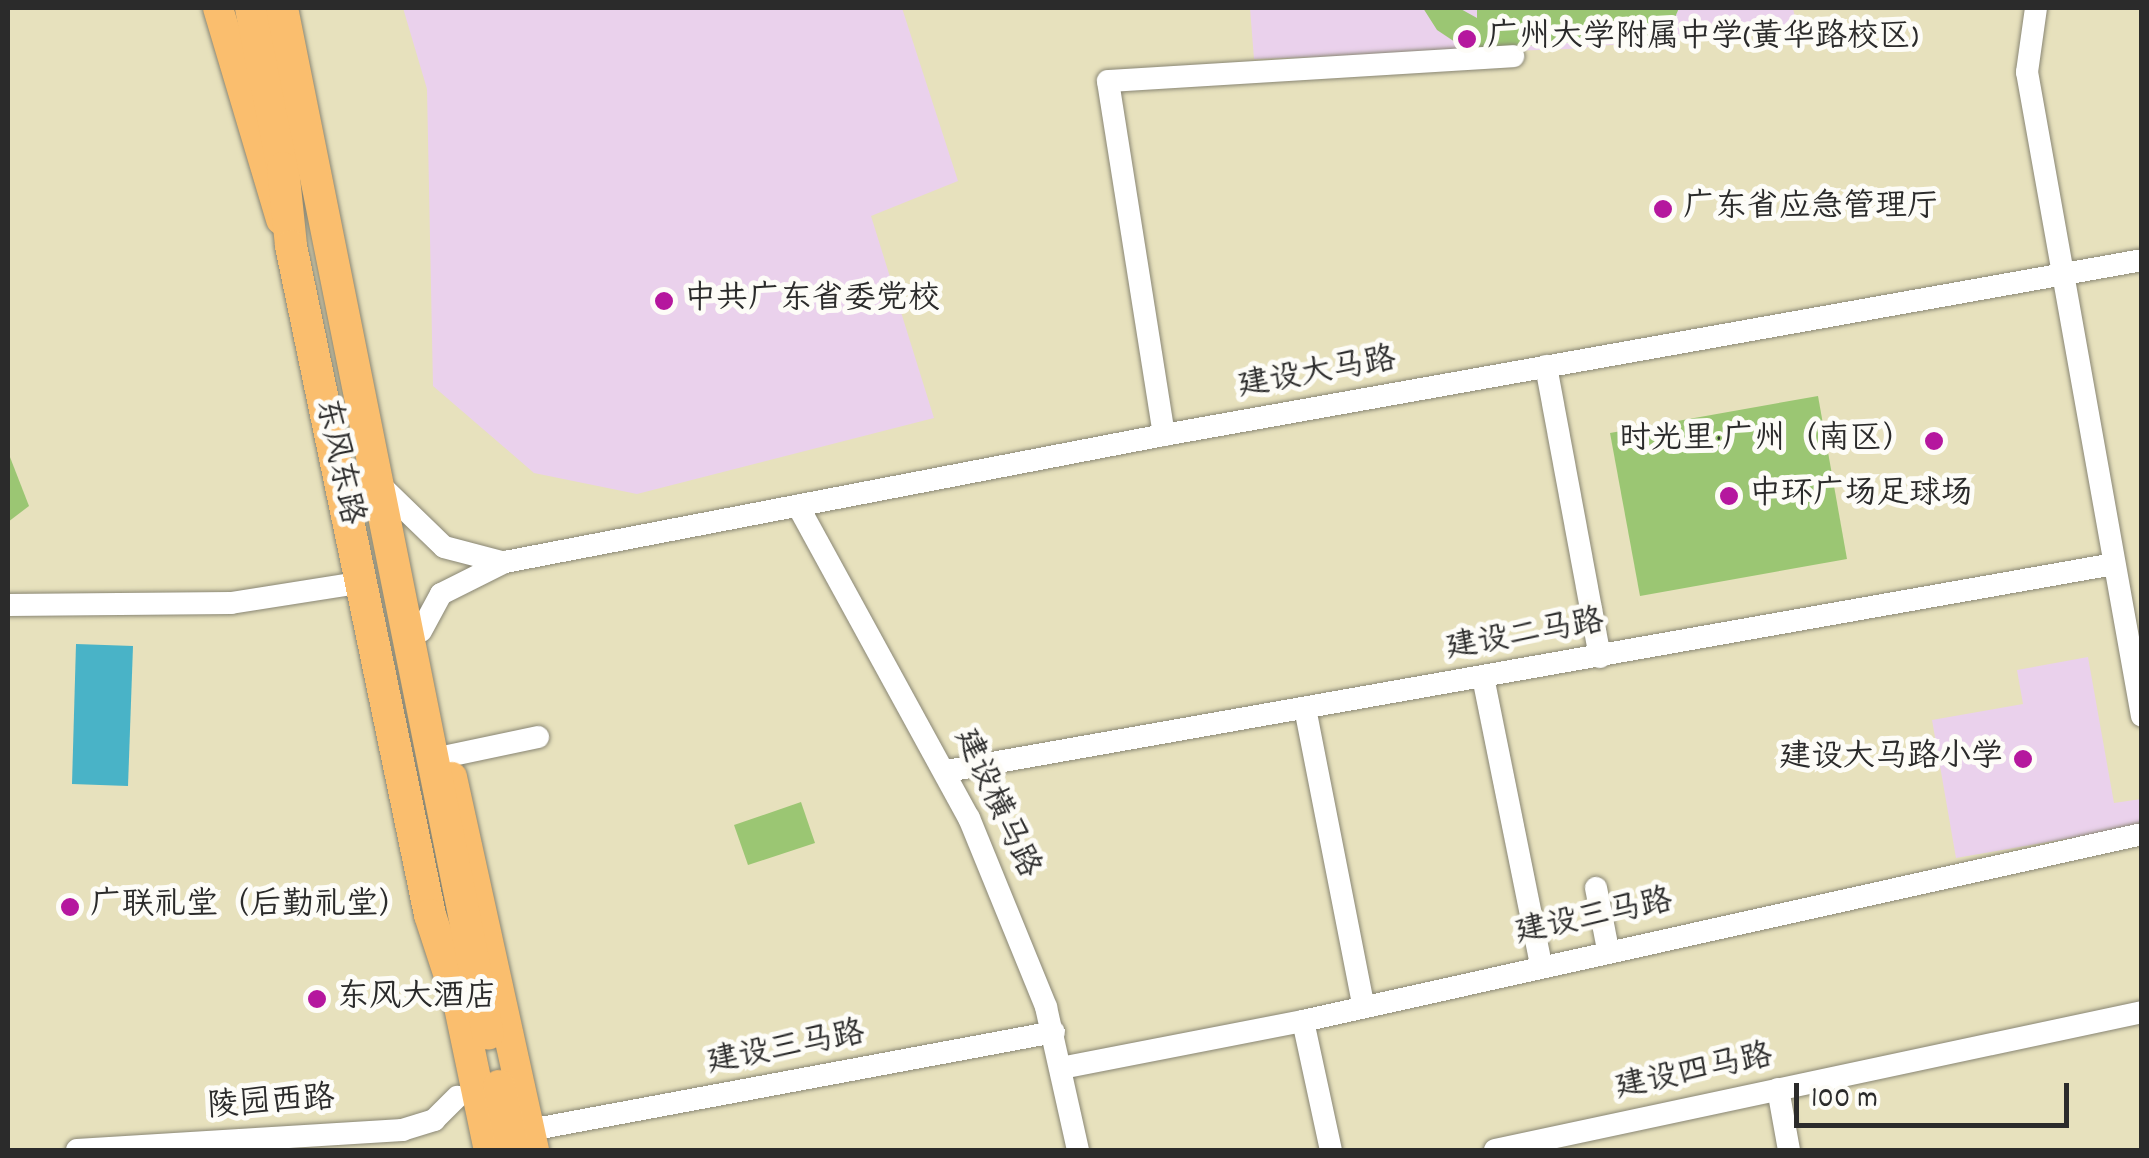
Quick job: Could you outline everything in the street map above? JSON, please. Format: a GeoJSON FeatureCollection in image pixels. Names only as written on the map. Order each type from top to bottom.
{"type":"FeatureCollection","features":[{"type":"Feature","properties":{"kind":"highway"},"geometry":{"type":"LineString","coordinates":[[234,8],[291,246]]}},
{"type":"Feature","properties":{"kind":"highway","name":"东风东路"},"geometry":{"type":"LineString","coordinates":[[251,8],[283,168],[291,246],[430,915],[439,1012],[469,1150]]}},
{"type":"Feature","properties":{"kind":"highway","name":"东风东路"},"geometry":{"type":"LineString","coordinates":[[282,8],[380,485],[428,753],[526,1144]]}},
{"type":"Feature","properties":{"kind":"highway","name":"东风东路"},"geometry":{"type":"LineString","coordinates":[[430,915],[460,1007],[490,1150]]}},
{"type":"Feature","properties":{"kind":"main road"},"geometry":{"type":"LineString","coordinates":[[218,8],[243,108],[291,246]]}},
{"type":"Feature","properties":{"kind":"main road","name":"东风东路"},"geometry":{"type":"LineString","coordinates":[[380,485],[406,559],[526,1144]]}},
{"type":"Feature","properties":{"kind":"street"},"geometry":{"type":"LineString","coordinates":[[2036,8],[2027,72],[2142,716]]}},
{"type":"Feature","properties":{"kind":"street"},"geometry":{"type":"LineString","coordinates":[[1164,435],[1108,81],[1513,56]]}},
{"type":"Feature","properties":{"kind":"street","name":"建设大马路"},"geometry":{"type":"LineString","coordinates":[[505,562],[1164,435],[2142,260]]}},
{"type":"Feature","properties":{"kind":"street"},"geometry":{"type":"LineString","coordinates":[[1546,366],[1600,656]]}},
{"type":"Feature","properties":{"kind":"street"},"geometry":{"type":"LineString","coordinates":[[380,485],[444,547],[505,562]]}},
{"type":"Feature","properties":{"kind":"street","name":"建设横马路"},"geometry":{"type":"LineString","coordinates":[[798,506],[947,770],[1054,1032],[1078,1150]]}},
{"type":"Feature","properties":{"kind":"street"},"geometry":{"type":"LineString","coordinates":[[421,631],[441,594],[505,562]]}},
{"type":"Feature","properties":{"kind":"street","name":"建设二马路"},"geometry":{"type":"LineString","coordinates":[[947,770],[2114,564]]}},
{"type":"Feature","properties":{"kind":"street"},"geometry":{"type":"LineString","coordinates":[[8,605],[231,603],[363,582]]}},
{"type":"Feature","properties":{"kind":"street"},"geometry":{"type":"LineString","coordinates":[[1483,677],[1541,964]]}},
{"type":"Feature","properties":{"kind":"street"},"geometry":{"type":"LineString","coordinates":[[1304,708],[1363,1002]]}},
{"type":"Feature","properties":{"kind":"street"},"geometry":{"type":"LineString","coordinates":[[448,756],[538,736]]}},
{"type":"Feature","properties":{"kind":"street","name":"建设三马路"},"geometry":{"type":"LineString","coordinates":[[1061,1068],[1303,1021],[1363,1002],[2142,834]]}},
{"type":"Feature","properties":{"kind":"street"},"geometry":{"type":"LineString","coordinates":[[1596,888],[1608,950]]}},
{"type":"Feature","properties":{"kind":"street","name":"建设四马路"},"geometry":{"type":"LineString","coordinates":[[1495,1150],[2142,1012]]}},
{"type":"Feature","properties":{"kind":"street"},"geometry":{"type":"LineString","coordinates":[[1303,1021],[1332,1150]]}},
{"type":"Feature","properties":{"kind":"street","name":"建设三马路"},"geometry":{"type":"LineString","coordinates":[[526,1144],[1054,1032]]}},
{"type":"Feature","properties":{"kind":"street"},"geometry":{"type":"LineString","coordinates":[[1778,1090],[1790,1150]]}},
{"type":"Feature","properties":{"kind":"street","name":"陵园西路"},"geometry":{"type":"LineString","coordinates":[[77,1150],[409,1128],[447,1112],[457,1097]]}},
{"type":"Feature","properties":{"kind":"street"},"geometry":{"type":"LineString","coordinates":[[1610,1126],[1614,1150]]}},
{"type":"Feature","properties":{"kind":"street"},"geometry":{"type":"LineString","coordinates":[[409,1128],[420,1150]]}},
{"type":"Feature","properties":{"kind":"shaded area","name":"中共广东省委党校"},"geometry":{"type":"Polygon","coordinates":[[[403,8],[902,8],[958,181],[871,216],[934,418],[637,494],[534,473],[433,386],[427,89],[403,8]]]}},
{"type":"Feature","properties":{"kind":"shaded area","name":"广州大学附属中学(黄华路校区)"},"geometry":{"type":"Polygon","coordinates":[[[1250,8],[1793,8],[1797,28],[1568,49],[1254,59],[1250,8]]]}},
{"type":"Feature","properties":{"kind":"shaded area","name":"建设大马路小学"},"geometry":{"type":"Polygon","coordinates":[[[2088,657],[2114,803],[2141,799],[2141,826],[1956,858],[1932,720],[2023,704],[2017,670],[2088,657]]]}},
{"type":"Feature","properties":{"kind":"green space"},"geometry":{"type":"Polygon","coordinates":[[[1423,8],[1459,8],[1477,18],[1477,8],[1679,8],[1673,22],[1650,37],[1467,50],[1437,30],[1423,8]]]}},
{"type":"Feature","properties":{"kind":"green space","name":"中环广场足球场"},"geometry":{"type":"Polygon","coordinates":[[[1818,396],[1847,559],[1640,596],[1610,433],[1818,396]]]}},
{"type":"Feature","properties":{"kind":"green space"},"geometry":{"type":"Polygon","coordinates":[[[8,452],[29,506],[8,522],[8,452]]]}},
{"type":"Feature","properties":{"kind":"green space"},"geometry":{"type":"Polygon","coordinates":[[[801,802],[815,843],[748,865],[734,825],[801,802]]]}},
{"type":"Feature","properties":{"kind":"water"},"geometry":{"type":"Polygon","coordinates":[[[76,644],[133,646],[128,786],[72,784],[76,644]]]}},
{"type":"Feature","properties":{"kind":"place","name":"广州大学附属中学(黄华路校区)"},"geometry":{"type":"Point","coordinates":[1467,39]}},
{"type":"Feature","properties":{"kind":"place","name":"广东省应急管理厅"},"geometry":{"type":"Point","coordinates":[1663,209]}},
{"type":"Feature","properties":{"kind":"place","name":"中共广东省委党校"},"geometry":{"type":"Point","coordinates":[664,301]}},
{"type":"Feature","properties":{"kind":"place","name":"时光里·广州（南区）"},"geometry":{"type":"Point","coordinates":[1934,441]}},
{"type":"Feature","properties":{"kind":"place","name":"中环广场足球场"},"geometry":{"type":"Point","coordinates":[1729,496]}},
{"type":"Feature","properties":{"kind":"place","name":"建设大马路小学"},"geometry":{"type":"Point","coordinates":[2023,759]}},
{"type":"Feature","properties":{"kind":"place","name":"广联礼堂（后勤礼堂）"},"geometry":{"type":"Point","coordinates":[70,907]}},
{"type":"Feature","properties":{"kind":"place","name":"东风大酒店"},"geometry":{"type":"Point","coordinates":[317,999]}}]}
